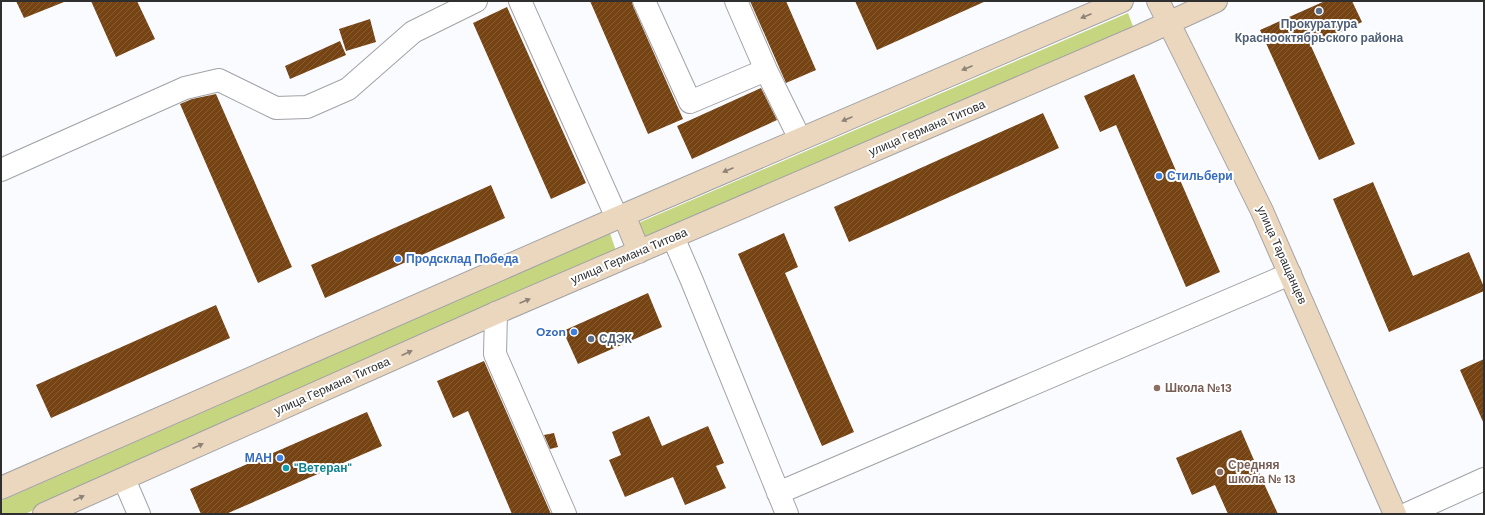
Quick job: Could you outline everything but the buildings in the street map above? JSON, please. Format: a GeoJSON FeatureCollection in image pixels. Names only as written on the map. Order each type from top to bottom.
{"type":"FeatureCollection","features":[{"type":"Feature","properties":{"kind":"street"},"geometry":{"type":"LineString","coordinates":[[1,170],[185,88],[218,80],[276,108],[306,107],[348,89],[413,32],[476,1]]}},
{"type":"Feature","properties":{"kind":"street"},"geometry":{"type":"LineString","coordinates":[[644,1],[690,102],[766,70]]}},
{"type":"Feature","properties":{"kind":"street"},"geometry":{"type":"LineString","coordinates":[[736,1],[766,70],[800,139]]}},
{"type":"Feature","properties":{"kind":"street"},"geometry":{"type":"LineString","coordinates":[[1,488],[620,216],[1122,1]]}},
{"type":"Feature","properties":{"kind":"street","name":"улица Таращанцев"},"geometry":{"type":"LineString","coordinates":[[1158,1],[1262,211],[1395,514]]}},
{"type":"Feature","properties":{"kind":"street","name":"улица Германа Титова"},"geometry":{"type":"LineString","coordinates":[[44,514],[496,313],[1216,1]]}},
{"type":"Feature","properties":{"kind":"street"},"geometry":{"type":"LineString","coordinates":[[523,2],[620,216],[639,252]]}},
{"type":"Feature","properties":{"kind":"street"},"geometry":{"type":"LineString","coordinates":[[673,237],[787,514]]}},
{"type":"Feature","properties":{"kind":"street"},"geometry":{"type":"LineString","coordinates":[[778,493],[1290,274]]}},
{"type":"Feature","properties":{"kind":"street"},"geometry":{"type":"LineString","coordinates":[[496,313],[495,354],[565,514]]}},
{"type":"Feature","properties":{"kind":"street"},"geometry":{"type":"LineString","coordinates":[[124,479],[140,514]]}},
{"type":"Feature","properties":{"kind":"street"},"geometry":{"type":"LineString","coordinates":[[1408,514],[1484,479]]}},
{"type":"Feature","properties":{"kind":"green space"},"geometry":{"type":"Polygon","coordinates":[[[1128,13],[1134,29],[643,243],[636,224],[1128,13]]]}},
{"type":"Feature","properties":{"kind":"green space"},"geometry":{"type":"Polygon","coordinates":[[[610,233],[617,254],[25,514],[1,514],[1,501],[610,233]]]}},
{"type":"Feature","properties":{"kind":"place","name":"Прокуратура Краснооктябрьского района"},"geometry":{"type":"Point","coordinates":[1319,11]}},
{"type":"Feature","properties":{"kind":"place","name":"Стильбери"},"geometry":{"type":"Point","coordinates":[1159,176]}},
{"type":"Feature","properties":{"kind":"place","name":"Продсклад Победа"},"geometry":{"type":"Point","coordinates":[398,259]}},
{"type":"Feature","properties":{"kind":"place","name":"Ozon"},"geometry":{"type":"Point","coordinates":[574,332]}},
{"type":"Feature","properties":{"kind":"place","name":"СДЭК"},"geometry":{"type":"Point","coordinates":[591,339]}},
{"type":"Feature","properties":{"kind":"place","name":"Школа №13"},"geometry":{"type":"Point","coordinates":[1157,388]}},
{"type":"Feature","properties":{"kind":"place","name":"МАН"},"geometry":{"type":"Point","coordinates":[280,458]}},
{"type":"Feature","properties":{"kind":"place","name":"\"Ветеран\""},"geometry":{"type":"Point","coordinates":[286,468]}},
{"type":"Feature","properties":{"kind":"place","name":"Средняя школа № 13"},"geometry":{"type":"Point","coordinates":[1220,472]}}]}
